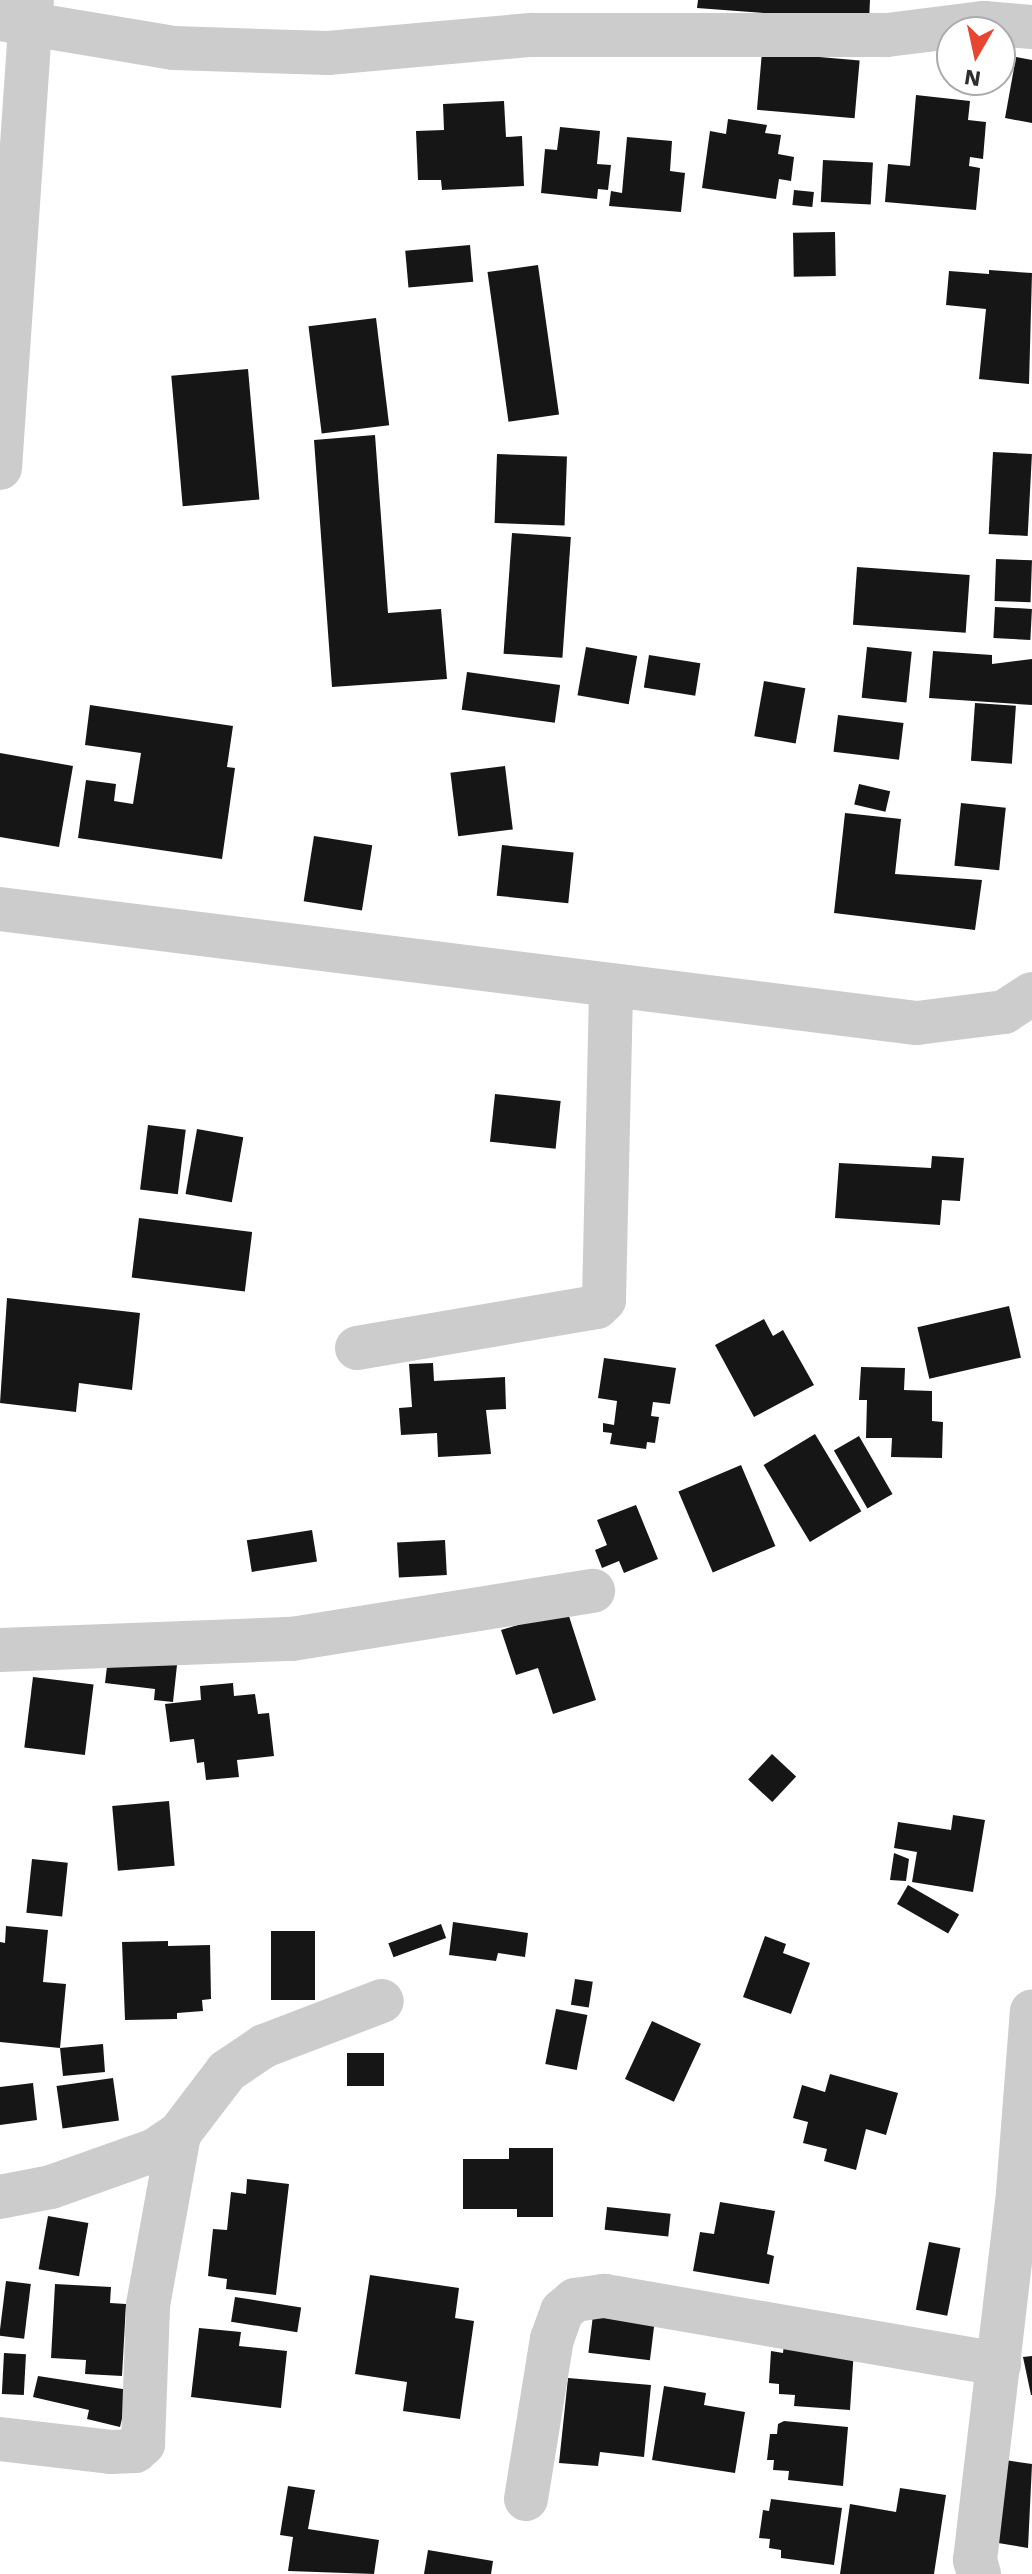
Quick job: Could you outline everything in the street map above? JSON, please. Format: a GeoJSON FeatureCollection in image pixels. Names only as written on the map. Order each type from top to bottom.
{"type":"FeatureCollection","features":[{"type":"Feature","properties":{"kind":"street"},"geometry":{"type":"LineString","coordinates":[[0,468],[21,14],[174,48],[328,53],[531,35],[887,35],[984,23],[1032,27]]}},
{"type":"Feature","properties":{"kind":"street"},"geometry":{"type":"LineString","coordinates":[[0,909],[917,1023],[1023,1007]]}},
{"type":"Feature","properties":{"kind":"street"},"geometry":{"type":"LineString","coordinates":[[357,1348],[597,1307],[604,1300],[611,986]]}},
{"type":"Feature","properties":{"kind":"street"},"geometry":{"type":"LineString","coordinates":[[0,1650],[292,1639],[593,1591]]}},
{"type":"Feature","properties":{"kind":"street"},"geometry":{"type":"LineString","coordinates":[[0,2197],[51,2187],[155,2150],[179,2134],[227,2071],[264,2046],[382,2001]]}},
{"type":"Feature","properties":{"kind":"street"},"geometry":{"type":"LineString","coordinates":[[979,2574],[975,2560],[999,2364],[1032,2012]]}},
{"type":"Feature","properties":{"kind":"street"},"geometry":{"type":"LineString","coordinates":[[0,2439],[110,2452],[135,2451],[143,2444],[148,2305],[179,2134]]}},
{"type":"Feature","properties":{"kind":"street"},"geometry":{"type":"LineString","coordinates":[[526,2499],[552,2339],[562,2311],[575,2300],[605,2296],[999,2364]]}},
{"type":"Feature","properties":{"kind":"building"},"geometry":{"type":"Polygon","coordinates":[[[698,0],[870,0],[869,21],[697,8],[698,0]]]}},
{"type":"Feature","properties":{"kind":"building"},"geometry":{"type":"Polygon","coordinates":[[[762,52],[860,61],[855,118],[757,110],[762,52]]]}},
{"type":"Feature","properties":{"kind":"building"},"geometry":{"type":"Polygon","coordinates":[[[1016,57],[1032,60],[1032,123],[1005,118],[1009,96],[1016,96],[1016,57]]]}},
{"type":"Feature","properties":{"kind":"building"},"geometry":{"type":"Polygon","coordinates":[[[916,95],[970,101],[968,120],[986,122],[983,159],[970,157],[969,166],[980,168],[976,210],[885,202],[888,164],[910,166],[916,95]]]}},
{"type":"Feature","properties":{"kind":"building"},"geometry":{"type":"Polygon","coordinates":[[[504,101],[506,137],[522,136],[524,186],[442,190],[441,180],[418,180],[416,131],[444,130],[443,104],[504,101]]]}},
{"type":"Feature","properties":{"kind":"building"},"geometry":{"type":"Polygon","coordinates":[[[728,119],[767,125],[765,133],[781,135],[778,154],[794,157],[791,181],[779,179],[776,199],[702,188],[710,131],[726,134],[728,119]]]}},
{"type":"Feature","properties":{"kind":"building"},"geometry":{"type":"Polygon","coordinates":[[[560,127],[600,131],[597,164],[611,165],[608,190],[598,189],[597,199],[541,193],[545,149],[557,150],[560,127]]]}},
{"type":"Feature","properties":{"kind":"building"},"geometry":{"type":"Polygon","coordinates":[[[627,137],[672,141],[670,171],[685,173],[681,212],[609,206],[611,191],[622,193],[627,137]]]}},
{"type":"Feature","properties":{"kind":"building"},"geometry":{"type":"Polygon","coordinates":[[[823,160],[873,163],[871,205],[821,202],[823,160]]]}},
{"type":"Feature","properties":{"kind":"building"},"geometry":{"type":"Polygon","coordinates":[[[794,190],[814,192],[812,207],[792,205],[794,190]]]}},
{"type":"Feature","properties":{"kind":"building"},"geometry":{"type":"Polygon","coordinates":[[[835,232],[836,276],[794,277],[793,233],[835,232]]]}},
{"type":"Feature","properties":{"kind":"building"},"geometry":{"type":"Polygon","coordinates":[[[470,245],[473,282],[408,288],[405,251],[470,245]]]}},
{"type":"Feature","properties":{"kind":"building"},"geometry":{"type":"Polygon","coordinates":[[[538,265],[559,415],[509,422],[487,272],[538,265]]]}},
{"type":"Feature","properties":{"kind":"building"},"geometry":{"type":"Polygon","coordinates":[[[989,270],[1032,273],[1029,384],[979,379],[986,309],[946,305],[949,271],[989,274],[989,270]]]}},
{"type":"Feature","properties":{"kind":"building"},"geometry":{"type":"Polygon","coordinates":[[[376,318],[389,425],[322,433],[309,326],[376,318]]]}},
{"type":"Feature","properties":{"kind":"building"},"geometry":{"type":"Polygon","coordinates":[[[248,369],[259,500],[183,506],[171,376],[248,369]]]}},
{"type":"Feature","properties":{"kind":"building"},"geometry":{"type":"Polygon","coordinates":[[[375,435],[388,613],[441,609],[447,679],[332,687],[314,440],[375,435]]]}},
{"type":"Feature","properties":{"kind":"building"},"geometry":{"type":"Polygon","coordinates":[[[993,452],[1032,454],[1028,536],[989,534],[993,452]]]}},
{"type":"Feature","properties":{"kind":"building"},"geometry":{"type":"Polygon","coordinates":[[[497,454],[567,456],[565,525],[495,523],[497,454]]]}},
{"type":"Feature","properties":{"kind":"building"},"geometry":{"type":"Polygon","coordinates":[[[512,533],[571,537],[562,658],[504,654],[512,533]]]}},
{"type":"Feature","properties":{"kind":"building"},"geometry":{"type":"Polygon","coordinates":[[[996,559],[1032,560],[1031,602],[995,601],[996,559]]]}},
{"type":"Feature","properties":{"kind":"building"},"geometry":{"type":"Polygon","coordinates":[[[857,567],[970,575],[966,633],[853,625],[857,567]]]}},
{"type":"Feature","properties":{"kind":"building"},"geometry":{"type":"Polygon","coordinates":[[[995,607],[1032,609],[1030,640],[993,638],[995,607]]]}},
{"type":"Feature","properties":{"kind":"building"},"geometry":{"type":"Polygon","coordinates":[[[586,647],[637,656],[629,704],[577,695],[586,647]]]}},
{"type":"Feature","properties":{"kind":"building"},"geometry":{"type":"Polygon","coordinates":[[[867,647],[912,652],[906,702],[862,698],[867,647]]]}},
{"type":"Feature","properties":{"kind":"building"},"geometry":{"type":"Polygon","coordinates":[[[933,651],[992,655],[992,664],[1032,659],[1032,705],[929,698],[933,651]]]}},
{"type":"Feature","properties":{"kind":"building"},"geometry":{"type":"Polygon","coordinates":[[[649,655],[700,663],[695,696],[644,688],[649,655]]]}},
{"type":"Feature","properties":{"kind":"building"},"geometry":{"type":"Polygon","coordinates":[[[467,672],[560,685],[555,723],[462,710],[467,672]]]}},
{"type":"Feature","properties":{"kind":"building"},"geometry":{"type":"Polygon","coordinates":[[[764,681],[805,688],[796,743],[754,736],[764,681]]]}},
{"type":"Feature","properties":{"kind":"building"},"geometry":{"type":"Polygon","coordinates":[[[975,703],[1016,706],[1012,764],[971,761],[975,703]]]}},
{"type":"Feature","properties":{"kind":"building"},"geometry":{"type":"Polygon","coordinates":[[[90,705],[233,726],[227,767],[235,768],[222,859],[78,838],[86,780],[116,784],[114,801],[133,804],[141,753],[85,745],[90,705]]]}},
{"type":"Feature","properties":{"kind":"building"},"geometry":{"type":"Polygon","coordinates":[[[838,715],[904,723],[899,760],[833,752],[838,715]]]}},
{"type":"Feature","properties":{"kind":"building"},"geometry":{"type":"Polygon","coordinates":[[[0,753],[73,766],[59,847],[0,837],[0,753]]]}},
{"type":"Feature","properties":{"kind":"building"},"geometry":{"type":"Polygon","coordinates":[[[505,766],[513,830],[458,836],[450,773],[505,766]]]}},
{"type":"Feature","properties":{"kind":"building"},"geometry":{"type":"Polygon","coordinates":[[[859,784],[890,791],[885,812],[854,804],[859,784]]]}},
{"type":"Feature","properties":{"kind":"building"},"geometry":{"type":"Polygon","coordinates":[[[961,803],[1006,808],[999,870],[954,866],[961,803]]]}},
{"type":"Feature","properties":{"kind":"building"},"geometry":{"type":"Polygon","coordinates":[[[845,813],[901,819],[895,874],[982,880],[975,930],[834,913],[845,813]]]}},
{"type":"Feature","properties":{"kind":"building"},"geometry":{"type":"Polygon","coordinates":[[[314,836],[372,845],[362,910],[304,901],[314,836]]]}},
{"type":"Feature","properties":{"kind":"building"},"geometry":{"type":"Polygon","coordinates":[[[502,845],[574,853],[568,903],[497,896],[502,845]]]}},
{"type":"Feature","properties":{"kind":"building"},"geometry":{"type":"Polygon","coordinates":[[[495,1094],[561,1101],[556,1149],[490,1142],[495,1094]]]}},
{"type":"Feature","properties":{"kind":"building"},"geometry":{"type":"Polygon","coordinates":[[[148,1125],[186,1130],[178,1194],[140,1190],[148,1125]]]}},
{"type":"Feature","properties":{"kind":"building"},"geometry":{"type":"Polygon","coordinates":[[[197,1129],[243,1137],[232,1202],[186,1194],[197,1129]]]}},
{"type":"Feature","properties":{"kind":"building"},"geometry":{"type":"Polygon","coordinates":[[[932,1156],[964,1158],[960,1201],[942,1200],[940,1225],[835,1218],[839,1163],[931,1168],[932,1156]]]}},
{"type":"Feature","properties":{"kind":"building"},"geometry":{"type":"Polygon","coordinates":[[[139,1218],[252,1232],[245,1291],[132,1278],[139,1218]]]}},
{"type":"Feature","properties":{"kind":"building"},"geometry":{"type":"Polygon","coordinates":[[[7,1298],[140,1313],[132,1390],[79,1383],[76,1412],[0,1403],[7,1298]]]}},
{"type":"Feature","properties":{"kind":"building"},"geometry":{"type":"Polygon","coordinates":[[[1009,1306],[1021,1358],[929,1379],[917,1327],[1009,1306]]]}},
{"type":"Feature","properties":{"kind":"building"},"geometry":{"type":"Polygon","coordinates":[[[764,1319],[773,1336],[783,1330],[814,1385],[754,1417],[715,1345],[764,1319]]]}},
{"type":"Feature","properties":{"kind":"building"},"geometry":{"type":"Polygon","coordinates":[[[604,1358],[676,1368],[670,1404],[653,1402],[651,1416],[659,1417],[655,1443],[647,1442],[646,1449],[610,1444],[612,1433],[603,1432],[603,1423],[614,1425],[617,1401],[598,1398],[604,1358]]]}},
{"type":"Feature","properties":{"kind":"building"},"geometry":{"type":"Polygon","coordinates":[[[433,1363],[434,1381],[505,1377],[506,1409],[486,1410],[491,1454],[438,1457],[437,1433],[401,1435],[399,1408],[412,1407],[409,1364],[433,1363]]]}},
{"type":"Feature","properties":{"kind":"building"},"geometry":{"type":"Polygon","coordinates":[[[861,1367],[905,1368],[904,1390],[932,1391],[932,1421],[943,1422],[942,1458],[891,1457],[892,1438],[866,1438],[867,1400],[859,1400],[861,1367]]]}},
{"type":"Feature","properties":{"kind":"building"},"geometry":{"type":"Polygon","coordinates":[[[815,1434],[861,1511],[810,1542],[764,1465],[815,1434]]]}},
{"type":"Feature","properties":{"kind":"building"},"geometry":{"type":"Polygon","coordinates":[[[859,1436],[892,1494],[867,1509],[834,1450],[859,1436]]]}},
{"type":"Feature","properties":{"kind":"building"},"geometry":{"type":"Polygon","coordinates":[[[741,1465],[775,1546],[713,1573],[678,1492],[741,1465]]]}},
{"type":"Feature","properties":{"kind":"building"},"geometry":{"type":"Polygon","coordinates":[[[636,1505],[658,1559],[624,1573],[619,1561],[602,1568],[595,1550],[607,1545],[597,1520],[636,1505]]]}},
{"type":"Feature","properties":{"kind":"building"},"geometry":{"type":"Polygon","coordinates":[[[312,1530],[317,1562],[252,1572],[247,1540],[312,1530]]]}},
{"type":"Feature","properties":{"kind":"building"},"geometry":{"type":"Polygon","coordinates":[[[445,1540],[447,1575],[399,1577],[397,1543],[445,1540]]]}},
{"type":"Feature","properties":{"kind":"building"},"geometry":{"type":"Polygon","coordinates":[[[567,1610],[596,1700],[553,1714],[538,1668],[516,1675],[501,1630],[567,1610]]]}},
{"type":"Feature","properties":{"kind":"building"},"geometry":{"type":"Polygon","coordinates":[[[108,1658],[177,1665],[173,1702],[154,1700],[155,1689],[105,1683],[108,1658]]]}},
{"type":"Feature","properties":{"kind":"building"},"geometry":{"type":"Polygon","coordinates":[[[33,1677],[94,1684],[85,1755],[24,1747],[33,1677]]]}},
{"type":"Feature","properties":{"kind":"building"},"geometry":{"type":"Polygon","coordinates":[[[233,1683],[234,1696],[255,1694],[258,1714],[269,1713],[274,1756],[237,1760],[239,1777],[206,1780],[204,1762],[197,1763],[194,1739],[170,1742],[165,1704],[201,1700],[200,1686],[233,1683]]]}},
{"type":"Feature","properties":{"kind":"building"},"geometry":{"type":"Polygon","coordinates":[[[772,1754],[796,1777],[772,1802],[748,1780],[772,1754]]]}},
{"type":"Feature","properties":{"kind":"building"},"geometry":{"type":"Polygon","coordinates":[[[169,1801],[175,1866],[118,1871],[112,1806],[169,1801]]]}},
{"type":"Feature","properties":{"kind":"building"},"geometry":{"type":"Polygon","coordinates":[[[953,1815],[985,1820],[973,1892],[912,1882],[917,1852],[894,1848],[898,1822],[951,1830],[953,1815]]]}},
{"type":"Feature","properties":{"kind":"building"},"geometry":{"type":"Polygon","coordinates":[[[894,1853],[909,1859],[906,1881],[890,1880],[894,1853]]]}},
{"type":"Feature","properties":{"kind":"building"},"geometry":{"type":"Polygon","coordinates":[[[32,1859],[68,1863],[62,1916],[26,1913],[32,1859]]]}},
{"type":"Feature","properties":{"kind":"building"},"geometry":{"type":"Polygon","coordinates":[[[908,1885],[959,1914],[948,1934],[897,1904],[908,1885]]]}},
{"type":"Feature","properties":{"kind":"building"},"geometry":{"type":"Polygon","coordinates":[[[453,1922],[528,1933],[525,1957],[498,1953],[496,1961],[449,1955],[453,1922]]]}},
{"type":"Feature","properties":{"kind":"building"},"geometry":{"type":"Polygon","coordinates":[[[441,1924],[446,1938],[394,1957],[388,1943],[441,1924]]]}},
{"type":"Feature","properties":{"kind":"building"},"geometry":{"type":"Polygon","coordinates":[[[6,1926],[48,1930],[43,1982],[66,1984],[60,2048],[0,2042],[0,1942],[5,1943],[6,1926]]]}},
{"type":"Feature","properties":{"kind":"building"},"geometry":{"type":"Polygon","coordinates":[[[271,1931],[315,1931],[315,2000],[271,2000],[271,1931]]]}},
{"type":"Feature","properties":{"kind":"building"},"geometry":{"type":"Polygon","coordinates":[[[765,1936],[786,1944],[783,1953],[810,1963],[791,2014],[743,1997],[765,1936]]]}},
{"type":"Feature","properties":{"kind":"building"},"geometry":{"type":"Polygon","coordinates":[[[168,1941],[168,1946],[210,1945],[211,1999],[202,2000],[203,2011],[177,2013],[177,2019],[125,2020],[122,1942],[168,1941]]]}},
{"type":"Feature","properties":{"kind":"building"},"geometry":{"type":"Polygon","coordinates":[[[575,1979],[593,1982],[589,2007],[571,2005],[575,1979]]]}},
{"type":"Feature","properties":{"kind":"building"},"geometry":{"type":"Polygon","coordinates":[[[556,2009],[587,2015],[577,2070],[545,2064],[556,2009]]]}},
{"type":"Feature","properties":{"kind":"building"},"geometry":{"type":"Polygon","coordinates":[[[652,2021],[701,2044],[674,2102],[625,2079],[652,2021]]]}},
{"type":"Feature","properties":{"kind":"building"},"geometry":{"type":"Polygon","coordinates":[[[103,2044],[105,2072],[63,2076],[60,2048],[103,2044]]]}},
{"type":"Feature","properties":{"kind":"building"},"geometry":{"type":"Polygon","coordinates":[[[347,2053],[384,2053],[384,2086],[347,2086],[347,2053]]]}},
{"type":"Feature","properties":{"kind":"building"},"geometry":{"type":"Polygon","coordinates":[[[830,2074],[898,2093],[886,2135],[866,2129],[856,2170],[824,2161],[827,2149],[803,2143],[808,2122],[793,2118],[802,2085],[825,2092],[830,2074]]]}},
{"type":"Feature","properties":{"kind":"building"},"geometry":{"type":"Polygon","coordinates":[[[113,2078],[119,2121],[63,2129],[57,2086],[113,2078]]]}},
{"type":"Feature","properties":{"kind":"building"},"geometry":{"type":"Polygon","coordinates":[[[33,2083],[37,2120],[0,2125],[0,2087],[33,2083]]]}},
{"type":"Feature","properties":{"kind":"building"},"geometry":{"type":"Polygon","coordinates":[[[509,2148],[553,2148],[553,2217],[517,2217],[517,2209],[463,2209],[463,2159],[509,2159],[509,2148]]]}},
{"type":"Feature","properties":{"kind":"building"},"geometry":{"type":"Polygon","coordinates":[[[247,2179],[289,2184],[276,2295],[226,2289],[227,2279],[208,2276],[213,2229],[227,2230],[231,2192],[246,2194],[247,2179]]]}},
{"type":"Feature","properties":{"kind":"building"},"geometry":{"type":"Polygon","coordinates":[[[720,2202],[775,2211],[767,2254],[774,2256],[769,2284],[693,2271],[700,2232],[714,2234],[720,2202]]]}},
{"type":"Feature","properties":{"kind":"building"},"geometry":{"type":"Polygon","coordinates":[[[607,2207],[671,2214],[668,2237],[605,2230],[607,2207]]]}},
{"type":"Feature","properties":{"kind":"building"},"geometry":{"type":"Polygon","coordinates":[[[48,2216],[88,2223],[79,2276],[39,2269],[48,2216]]]}},
{"type":"Feature","properties":{"kind":"building"},"geometry":{"type":"Polygon","coordinates":[[[929,2242],[960,2248],[947,2316],[916,2310],[929,2242]]]}},
{"type":"Feature","properties":{"kind":"building"},"geometry":{"type":"Polygon","coordinates":[[[370,2275],[459,2288],[455,2318],[474,2321],[460,2419],[403,2411],[407,2382],[355,2374],[370,2275]]]}},
{"type":"Feature","properties":{"kind":"building"},"geometry":{"type":"Polygon","coordinates":[[[6,2281],[31,2284],[24,2339],[0,2336],[6,2281]]]}},
{"type":"Feature","properties":{"kind":"building"},"geometry":{"type":"Polygon","coordinates":[[[55,2284],[111,2287],[110,2303],[126,2304],[122,2376],[85,2374],[86,2360],[51,2358],[55,2284]]]}},
{"type":"Feature","properties":{"kind":"building"},"geometry":{"type":"Polygon","coordinates":[[[235,2297],[301,2307],[297,2332],[231,2322],[235,2297]]]}},
{"type":"Feature","properties":{"kind":"building"},"geometry":{"type":"Polygon","coordinates":[[[594,2307],[656,2315],[650,2360],[588,2353],[594,2307]]]}},
{"type":"Feature","properties":{"kind":"building"},"geometry":{"type":"Polygon","coordinates":[[[199,2328],[241,2332],[239,2346],[287,2351],[281,2408],[191,2397],[199,2328]]]}},
{"type":"Feature","properties":{"kind":"building"},"geometry":{"type":"Polygon","coordinates":[[[784,2344],[854,2349],[850,2410],[794,2406],[795,2395],[779,2394],[779,2384],[769,2383],[771,2351],[783,2353],[784,2344]]]}},
{"type":"Feature","properties":{"kind":"building"},"geometry":{"type":"Polygon","coordinates":[[[4,2353],[26,2354],[24,2395],[2,2394],[4,2353]]]}},
{"type":"Feature","properties":{"kind":"building"},"geometry":{"type":"Polygon","coordinates":[[[1032,2356],[1032,2395],[1031,2395],[1023,2357],[1032,2356]]]}},
{"type":"Feature","properties":{"kind":"building"},"geometry":{"type":"Polygon","coordinates":[[[38,2376],[129,2390],[120,2427],[87,2419],[89,2410],[33,2397],[38,2376]]]}},
{"type":"Feature","properties":{"kind":"building"},"geometry":{"type":"Polygon","coordinates":[[[568,2378],[651,2385],[644,2457],[600,2452],[598,2466],[559,2463],[568,2378]]]}},
{"type":"Feature","properties":{"kind":"building"},"geometry":{"type":"Polygon","coordinates":[[[664,2386],[706,2393],[704,2405],[745,2412],[735,2473],[652,2460],[664,2386]]]}},
{"type":"Feature","properties":{"kind":"building"},"geometry":{"type":"Polygon","coordinates":[[[784,2421],[848,2427],[843,2486],[788,2480],[789,2471],[773,2470],[774,2460],[767,2460],[770,2434],[777,2434],[778,2424],[784,2421]]]}},
{"type":"Feature","properties":{"kind":"building"},"geometry":{"type":"Polygon","coordinates":[[[1005,2460],[1032,2464],[1028,2548],[992,2542],[1005,2460]]]}},
{"type":"Feature","properties":{"kind":"building"},"geometry":{"type":"Polygon","coordinates":[[[288,2486],[315,2490],[308,2529],[379,2540],[374,2574],[288,2571],[293,2537],[280,2535],[288,2486]]]}},
{"type":"Feature","properties":{"kind":"building"},"geometry":{"type":"Polygon","coordinates":[[[900,2488],[946,2495],[934,2574],[840,2574],[850,2504],[896,2512],[900,2488]]]}},
{"type":"Feature","properties":{"kind":"building"},"geometry":{"type":"Polygon","coordinates":[[[771,2499],[842,2508],[834,2565],[781,2558],[781,2550],[769,2548],[770,2539],[759,2538],[763,2510],[769,2511],[771,2499]]]}},
{"type":"Feature","properties":{"kind":"building"},"geometry":{"type":"Polygon","coordinates":[[[428,2550],[493,2561],[491,2574],[424,2574],[428,2550]]]}}]}
